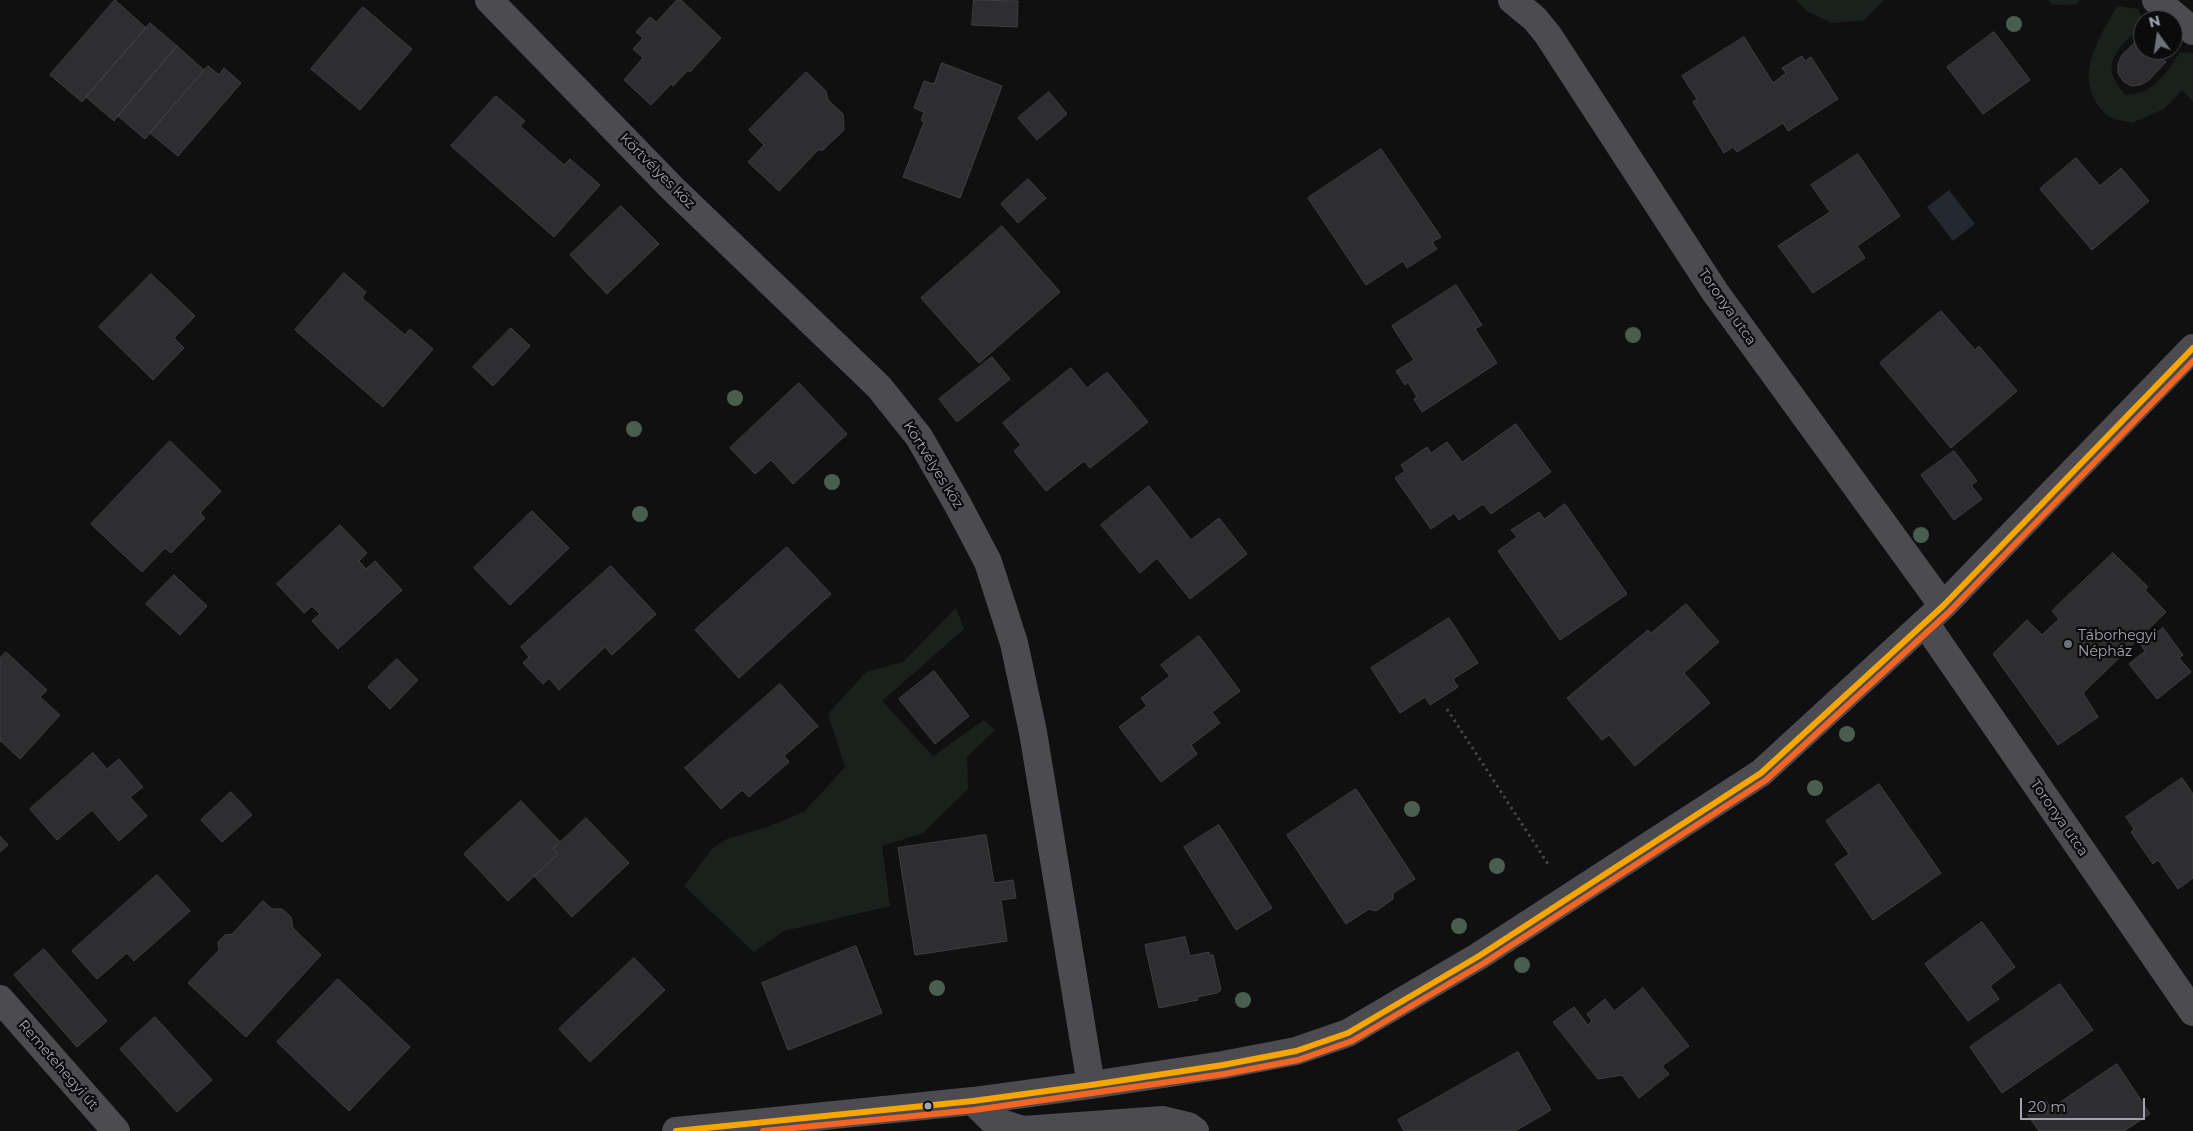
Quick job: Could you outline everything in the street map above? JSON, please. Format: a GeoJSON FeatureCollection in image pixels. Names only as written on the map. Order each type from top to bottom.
{"type":"FeatureCollection","features":[{"type":"Feature","properties":{"kind":"street","name":"Körtvélyes köz"},"geometry":{"type":"LineString","coordinates":[[489,0],[672,188],[879,387],[919,437],[958,505],[988,562],[1014,642],[1033,732],[1091,1085]]}},
{"type":"Feature","properties":{"kind":"street"},"geometry":{"type":"LineString","coordinates":[[2156,0],[2193,31]]}},
{"type":"Feature","properties":{"kind":"street","name":"Toronya utca"},"geometry":{"type":"LineString","coordinates":[[1515,2],[1535,19],[1548,36],[1715,292],[1934,614],[2193,1012]]}},
{"type":"Feature","properties":{"kind":"street"},"geometry":{"type":"LineString","coordinates":[[676,1131],[973,1101],[1091,1085],[1222,1065],[1296,1051],[1348,1034],[1479,956],[1761,773],[1934,614],[2193,348]]}},
{"type":"Feature","properties":{"kind":"street","name":"Remetehegyi út"},"geometry":{"type":"LineString","coordinates":[[0,999],[116,1131]]}},
{"type":"Feature","properties":{"kind":"street"},"geometry":{"type":"LineString","coordinates":[[973,1101],[992,1120],[1023,1130],[1162,1120],[1188,1126],[1195,1131]]}},
{"type":"Feature","properties":{"kind":"path"},"geometry":{"type":"LineString","coordinates":[[1447,709],[1570,896]]}},
{"type":"Feature","properties":{"kind":"shaded area"},"geometry":{"type":"Polygon","coordinates":[[[1796,0],[1884,0],[1864,20],[1832,23],[1808,12],[1796,0]]]}},
{"type":"Feature","properties":{"kind":"shaded area"},"geometry":{"type":"Polygon","coordinates":[[[2048,0],[2080,0],[2077,4],[2053,5],[2048,0]]]}},
{"type":"Feature","properties":{"kind":"shaded area"},"geometry":{"type":"Polygon","coordinates":[[[2117,6],[2138,9],[2133,10],[2133,35],[2119,49],[2114,58],[2112,66],[2113,75],[2117,85],[2126,95],[2142,92],[2159,81],[2174,60],[2183,60],[2183,53],[2190,52],[2193,54],[2193,102],[2182,90],[2164,109],[2132,123],[2107,115],[2096,102],[2090,88],[2089,75],[2091,60],[2102,33],[2117,6]]]}},
{"type":"Feature","properties":{"kind":"shaded area"},"geometry":{"type":"Polygon","coordinates":[[[1949,190],[1975,224],[1953,241],[1927,207],[1949,190]]]}},
{"type":"Feature","properties":{"kind":"shaded area"},"geometry":{"type":"Polygon","coordinates":[[[956,608],[964,629],[882,701],[933,756],[984,720],[995,730],[967,757],[968,789],[923,833],[882,846],[890,906],[784,931],[754,952],[684,886],[712,849],[727,839],[768,827],[805,811],[845,767],[828,714],[866,672],[903,662],[956,608]]]}},
{"type":"Feature","properties":{"kind":"building"},"geometry":{"type":"Polygon","coordinates":[[[115,0],[146,28],[82,102],[50,75],[115,0]]]}},
{"type":"Feature","properties":{"kind":"building"},"geometry":{"type":"Polygon","coordinates":[[[677,0],[681,0],[721,38],[690,72],[688,70],[673,86],[671,84],[651,105],[624,80],[643,58],[633,49],[643,38],[636,32],[650,17],[656,22],[677,0]]]}},
{"type":"Feature","properties":{"kind":"building"},"geometry":{"type":"Polygon","coordinates":[[[974,0],[1018,1],[1017,27],[972,25],[974,0]]]}},
{"type":"Feature","properties":{"kind":"building"},"geometry":{"type":"Polygon","coordinates":[[[363,7],[412,49],[360,110],[311,69],[363,7]]]}},
{"type":"Feature","properties":{"kind":"building"},"geometry":{"type":"Polygon","coordinates":[[[150,23],[177,46],[114,121],[86,97],[150,23]]]}},
{"type":"Feature","properties":{"kind":"building"},"geometry":{"type":"Polygon","coordinates":[[[1994,32],[2030,80],[1983,114],[1947,67],[1994,32]]]}},
{"type":"Feature","properties":{"kind":"building"},"geometry":{"type":"Polygon","coordinates":[[[1744,37],[1773,83],[1786,73],[1782,68],[1802,56],[1805,61],[1811,57],[1838,99],[1788,131],[1783,123],[1737,152],[1733,147],[1724,153],[1693,102],[1697,99],[1682,76],[1744,37]]]}},
{"type":"Feature","properties":{"kind":"building"},"geometry":{"type":"Polygon","coordinates":[[[2133,45],[2133,60],[2164,60],[2166,62],[2148,81],[2140,85],[2131,86],[2123,81],[2118,73],[2118,64],[2122,55],[2133,45]]]}},
{"type":"Feature","properties":{"kind":"building"},"geometry":{"type":"Polygon","coordinates":[[[177,46],[204,70],[145,139],[118,116],[177,46]]]}},
{"type":"Feature","properties":{"kind":"building"},"geometry":{"type":"Polygon","coordinates":[[[942,63],[1002,86],[960,198],[903,177],[924,122],[921,120],[924,112],[914,108],[924,81],[934,84],[942,63]]]}},
{"type":"Feature","properties":{"kind":"building"},"geometry":{"type":"Polygon","coordinates":[[[208,66],[219,75],[224,68],[241,83],[178,156],[150,133],[208,66]]]}},
{"type":"Feature","properties":{"kind":"building"},"geometry":{"type":"Polygon","coordinates":[[[806,72],[826,91],[828,100],[843,114],[844,130],[823,150],[818,150],[779,191],[748,162],[764,145],[749,130],[806,72]]]}},
{"type":"Feature","properties":{"kind":"building"},"geometry":{"type":"Polygon","coordinates":[[[1049,92],[1067,114],[1037,140],[1018,118],[1049,92]]]}},
{"type":"Feature","properties":{"kind":"building"},"geometry":{"type":"Polygon","coordinates":[[[496,96],[525,121],[520,126],[564,165],[570,159],[600,185],[554,237],[451,146],[496,96]]]}},
{"type":"Feature","properties":{"kind":"building"},"geometry":{"type":"Polygon","coordinates":[[[1381,149],[1441,237],[1432,242],[1437,249],[1407,268],[1403,261],[1366,285],[1308,198],[1381,149]]]}},
{"type":"Feature","properties":{"kind":"building"},"geometry":{"type":"Polygon","coordinates":[[[1858,154],[1900,216],[1857,246],[1865,258],[1813,293],[1778,246],[1830,212],[1811,185],[1858,154]]]}},
{"type":"Feature","properties":{"kind":"building"},"geometry":{"type":"Polygon","coordinates":[[[2076,158],[2100,186],[2121,168],[2149,201],[2092,250],[2040,189],[2076,158]]]}},
{"type":"Feature","properties":{"kind":"building"},"geometry":{"type":"Polygon","coordinates":[[[1028,179],[1046,198],[1018,223],[1001,204],[1028,179]]]}},
{"type":"Feature","properties":{"kind":"building"},"geometry":{"type":"Polygon","coordinates":[[[621,206],[659,244],[607,294],[570,255],[621,206]]]}},
{"type":"Feature","properties":{"kind":"building"},"geometry":{"type":"Polygon","coordinates":[[[1002,226],[1060,292],[979,363],[921,298],[1002,226]]]}},
{"type":"Feature","properties":{"kind":"building"},"geometry":{"type":"Polygon","coordinates":[[[344,273],[366,292],[362,298],[405,335],[410,329],[433,349],[383,407],[295,330],[344,273]]]}},
{"type":"Feature","properties":{"kind":"building"},"geometry":{"type":"Polygon","coordinates":[[[151,274],[195,316],[174,338],[184,348],[153,380],[99,327],[151,274]]]}},
{"type":"Feature","properties":{"kind":"building"},"geometry":{"type":"Polygon","coordinates":[[[1456,285],[1482,325],[1475,329],[1497,363],[1422,412],[1414,399],[1417,397],[1408,382],[1405,385],[1396,371],[1414,360],[1392,326],[1456,285]]]}},
{"type":"Feature","properties":{"kind":"building"},"geometry":{"type":"Polygon","coordinates":[[[1941,311],[1975,350],[1979,346],[2017,391],[1951,448],[1880,363],[1941,311]]]}},
{"type":"Feature","properties":{"kind":"building"},"geometry":{"type":"Polygon","coordinates":[[[511,328],[530,346],[493,386],[473,367],[511,328]]]}},
{"type":"Feature","properties":{"kind":"building"},"geometry":{"type":"Polygon","coordinates":[[[992,357],[1010,379],[957,422],[939,399],[992,357]]]}},
{"type":"Feature","properties":{"kind":"building"},"geometry":{"type":"Polygon","coordinates":[[[1071,368],[1087,388],[1107,372],[1148,422],[1090,468],[1084,461],[1046,491],[1014,451],[1021,445],[1003,423],[1071,368]]]}},
{"type":"Feature","properties":{"kind":"building"},"geometry":{"type":"Polygon","coordinates":[[[799,383],[847,434],[793,484],[771,460],[755,474],[730,448],[799,383]]]}},
{"type":"Feature","properties":{"kind":"building"},"geometry":{"type":"Polygon","coordinates":[[[1516,424],[1551,472],[1491,514],[1483,504],[1459,520],[1454,513],[1431,529],[1395,478],[1405,471],[1401,465],[1427,447],[1431,453],[1447,442],[1462,462],[1516,424]]]}},
{"type":"Feature","properties":{"kind":"building"},"geometry":{"type":"Polygon","coordinates":[[[170,441],[221,491],[200,513],[205,518],[171,553],[165,548],[142,572],[91,524],[170,441]]]}},
{"type":"Feature","properties":{"kind":"building"},"geometry":{"type":"Polygon","coordinates":[[[1954,451],[1977,481],[1971,485],[1982,499],[1954,520],[1921,475],[1954,451]]]}},
{"type":"Feature","properties":{"kind":"building"},"geometry":{"type":"Polygon","coordinates":[[[1149,486],[1191,540],[1219,518],[1247,554],[1190,599],[1157,558],[1140,573],[1101,525],[1149,486]]]}},
{"type":"Feature","properties":{"kind":"building"},"geometry":{"type":"Polygon","coordinates":[[[1565,504],[1627,594],[1560,640],[1498,551],[1517,537],[1511,530],[1539,512],[1544,519],[1565,504]]]}},
{"type":"Feature","properties":{"kind":"building"},"geometry":{"type":"Polygon","coordinates":[[[532,511],[569,548],[510,605],[474,568],[532,511]]]}},
{"type":"Feature","properties":{"kind":"building"},"geometry":{"type":"Polygon","coordinates":[[[340,525],[367,553],[359,561],[366,569],[375,561],[402,590],[338,649],[312,621],[320,614],[312,606],[304,613],[277,584],[340,525]]]}},
{"type":"Feature","properties":{"kind":"building"},"geometry":{"type":"Polygon","coordinates":[[[787,547],[831,594],[739,678],[695,630],[787,547]]]}},
{"type":"Feature","properties":{"kind":"building","name":"Táborhegyi Népház"},"geometry":{"type":"Polygon","coordinates":[[[2113,553],[2148,587],[2145,590],[2166,612],[2083,693],[2098,717],[2058,745],[1993,654],[2027,620],[2042,635],[2059,619],[2052,611],[2113,553]]]}},
{"type":"Feature","properties":{"kind":"building"},"geometry":{"type":"Polygon","coordinates":[[[611,566],[656,614],[612,655],[605,647],[559,690],[549,678],[543,684],[523,663],[529,657],[521,647],[611,566]]]}},
{"type":"Feature","properties":{"kind":"building"},"geometry":{"type":"Polygon","coordinates":[[[174,575],[207,606],[180,635],[146,604],[174,575]]]}},
{"type":"Feature","properties":{"kind":"building"},"geometry":{"type":"Polygon","coordinates":[[[1686,604],[1719,642],[1684,673],[1710,703],[1635,766],[1609,735],[1602,740],[1567,698],[1648,630],[1651,633],[1686,604]]]}},
{"type":"Feature","properties":{"kind":"building"},"geometry":{"type":"Polygon","coordinates":[[[1449,618],[1478,663],[1453,679],[1458,687],[1430,705],[1425,697],[1400,713],[1371,668],[1449,618]]]}},
{"type":"Feature","properties":{"kind":"building"},"geometry":{"type":"Polygon","coordinates":[[[2163,628],[2183,655],[2179,658],[2191,672],[2157,699],[2129,664],[2145,651],[2141,645],[2163,628]]]}},
{"type":"Feature","properties":{"kind":"building"},"geometry":{"type":"Polygon","coordinates":[[[1199,636],[1240,691],[1212,712],[1220,723],[1191,745],[1197,754],[1161,782],[1119,727],[1147,706],[1141,698],[1170,676],[1161,665],[1199,636]]]}},
{"type":"Feature","properties":{"kind":"building"},"geometry":{"type":"Polygon","coordinates":[[[6,652],[47,690],[40,697],[60,715],[20,759],[0,742],[0,658],[6,652]]]}},
{"type":"Feature","properties":{"kind":"building"},"geometry":{"type":"Polygon","coordinates":[[[397,659],[418,680],[390,709],[368,687],[397,659]]]}},
{"type":"Feature","properties":{"kind":"building"},"geometry":{"type":"Polygon","coordinates":[[[934,671],[969,716],[935,744],[899,699],[934,671]]]}},
{"type":"Feature","properties":{"kind":"building"},"geometry":{"type":"Polygon","coordinates":[[[780,684],[818,726],[784,756],[789,762],[749,797],[742,790],[721,809],[685,768],[780,684]]]}},
{"type":"Feature","properties":{"kind":"building"},"geometry":{"type":"Polygon","coordinates":[[[93,753],[107,769],[119,759],[143,787],[130,797],[147,816],[119,841],[92,810],[57,840],[30,809],[93,753]]]}},
{"type":"Feature","properties":{"kind":"building"},"geometry":{"type":"Polygon","coordinates":[[[2182,778],[2193,794],[2193,878],[2178,889],[2158,860],[2153,864],[2131,832],[2134,829],[2126,817],[2182,778]]]}},
{"type":"Feature","properties":{"kind":"building"},"geometry":{"type":"Polygon","coordinates":[[[1879,784],[1941,873],[1873,920],[1835,864],[1849,854],[1826,821],[1879,784]]]}},
{"type":"Feature","properties":{"kind":"building"},"geometry":{"type":"Polygon","coordinates":[[[1356,789],[1415,879],[1393,893],[1393,899],[1376,911],[1369,909],[1346,924],[1287,835],[1356,789]]]}},
{"type":"Feature","properties":{"kind":"building"},"geometry":{"type":"Polygon","coordinates":[[[231,792],[252,815],[222,842],[201,820],[231,792]]]}},
{"type":"Feature","properties":{"kind":"building"},"geometry":{"type":"Polygon","coordinates":[[[521,801],[560,842],[553,849],[558,854],[508,901],[464,854],[521,801]]]}},
{"type":"Feature","properties":{"kind":"building"},"geometry":{"type":"Polygon","coordinates":[[[586,818],[629,863],[572,917],[534,876],[558,854],[553,849],[586,818]]]}},
{"type":"Feature","properties":{"kind":"building"},"geometry":{"type":"Polygon","coordinates":[[[1219,825],[1272,908],[1236,930],[1184,847],[1219,825]]]}},
{"type":"Feature","properties":{"kind":"building"},"geometry":{"type":"Polygon","coordinates":[[[986,835],[994,883],[1013,880],[1016,898],[1001,900],[1007,941],[915,955],[898,848],[986,835]]]}},
{"type":"Feature","properties":{"kind":"building"},"geometry":{"type":"Polygon","coordinates":[[[0,836],[8,845],[0,852],[0,836]]]}},
{"type":"Feature","properties":{"kind":"building"},"geometry":{"type":"Polygon","coordinates":[[[157,875],[190,911],[134,961],[127,953],[97,979],[72,951],[157,875]]]}},
{"type":"Feature","properties":{"kind":"building"},"geometry":{"type":"Polygon","coordinates":[[[263,901],[272,909],[282,909],[291,917],[293,928],[321,955],[246,1037],[188,983],[219,950],[218,942],[225,935],[232,934],[263,901]]]}},
{"type":"Feature","properties":{"kind":"building"},"geometry":{"type":"Polygon","coordinates":[[[1982,922],[2015,967],[1990,986],[1999,999],[1968,1021],[1925,964],[1982,922]]]}},
{"type":"Feature","properties":{"kind":"building"},"geometry":{"type":"Polygon","coordinates":[[[1185,937],[1190,956],[1209,952],[1209,955],[1213,955],[1221,990],[1217,993],[1197,997],[1198,1000],[1159,1008],[1145,945],[1185,937]]]}},
{"type":"Feature","properties":{"kind":"building"},"geometry":{"type":"Polygon","coordinates":[[[856,946],[882,1013],[788,1050],[762,983],[856,946]]]}},
{"type":"Feature","properties":{"kind":"building"},"geometry":{"type":"Polygon","coordinates":[[[44,949],[107,1021],[77,1047],[14,975],[44,949]]]}},
{"type":"Feature","properties":{"kind":"building"},"geometry":{"type":"Polygon","coordinates":[[[634,958],[665,990],[590,1062],[559,1029],[634,958]]]}},
{"type":"Feature","properties":{"kind":"building"},"geometry":{"type":"Polygon","coordinates":[[[338,979],[410,1047],[349,1111],[277,1042],[338,979]]]}},
{"type":"Feature","properties":{"kind":"building"},"geometry":{"type":"Polygon","coordinates":[[[2060,984],[2093,1030],[2002,1093],[1970,1047],[2060,984]]]}},
{"type":"Feature","properties":{"kind":"building"},"geometry":{"type":"Polygon","coordinates":[[[1643,988],[1689,1046],[1662,1066],[1669,1074],[1639,1098],[1622,1075],[1598,1079],[1553,1022],[1574,1007],[1588,1025],[1592,1021],[1587,1014],[1605,999],[1614,1011],[1643,988]]]}},
{"type":"Feature","properties":{"kind":"building"},"geometry":{"type":"Polygon","coordinates":[[[155,1017],[212,1080],[177,1112],[120,1049],[155,1017]]]}},
{"type":"Feature","properties":{"kind":"building"},"geometry":{"type":"Polygon","coordinates":[[[1518,1052],[1551,1110],[1515,1131],[1404,1131],[1398,1120],[1518,1052]]]}},
{"type":"Feature","properties":{"kind":"building"},"geometry":{"type":"Polygon","coordinates":[[[2117,1064],[2150,1114],[2124,1131],[2039,1131],[2027,1114],[2046,1101],[2051,1108],[2117,1064]]]}},
{"type":"Feature","properties":{"kind":"transit line"},"geometry":{"type":"LineString","coordinates":[[676,1131],[973,1101],[1091,1085],[1223,1065],[1296,1051],[1348,1033],[1479,956],[1761,773],[1943,606],[2193,348]]}},
{"type":"Feature","properties":{"kind":"transit line"},"geometry":{"type":"LineString","coordinates":[[763,1131],[974,1110],[1224,1074],[1298,1060],[1352,1041],[1484,963],[1766,780],[1949,612],[2193,361]]}},
{"type":"Feature","properties":{"kind":"place","name":"Táborhegyi Népház"},"geometry":{"type":"Point","coordinates":[2068,644]}}]}
